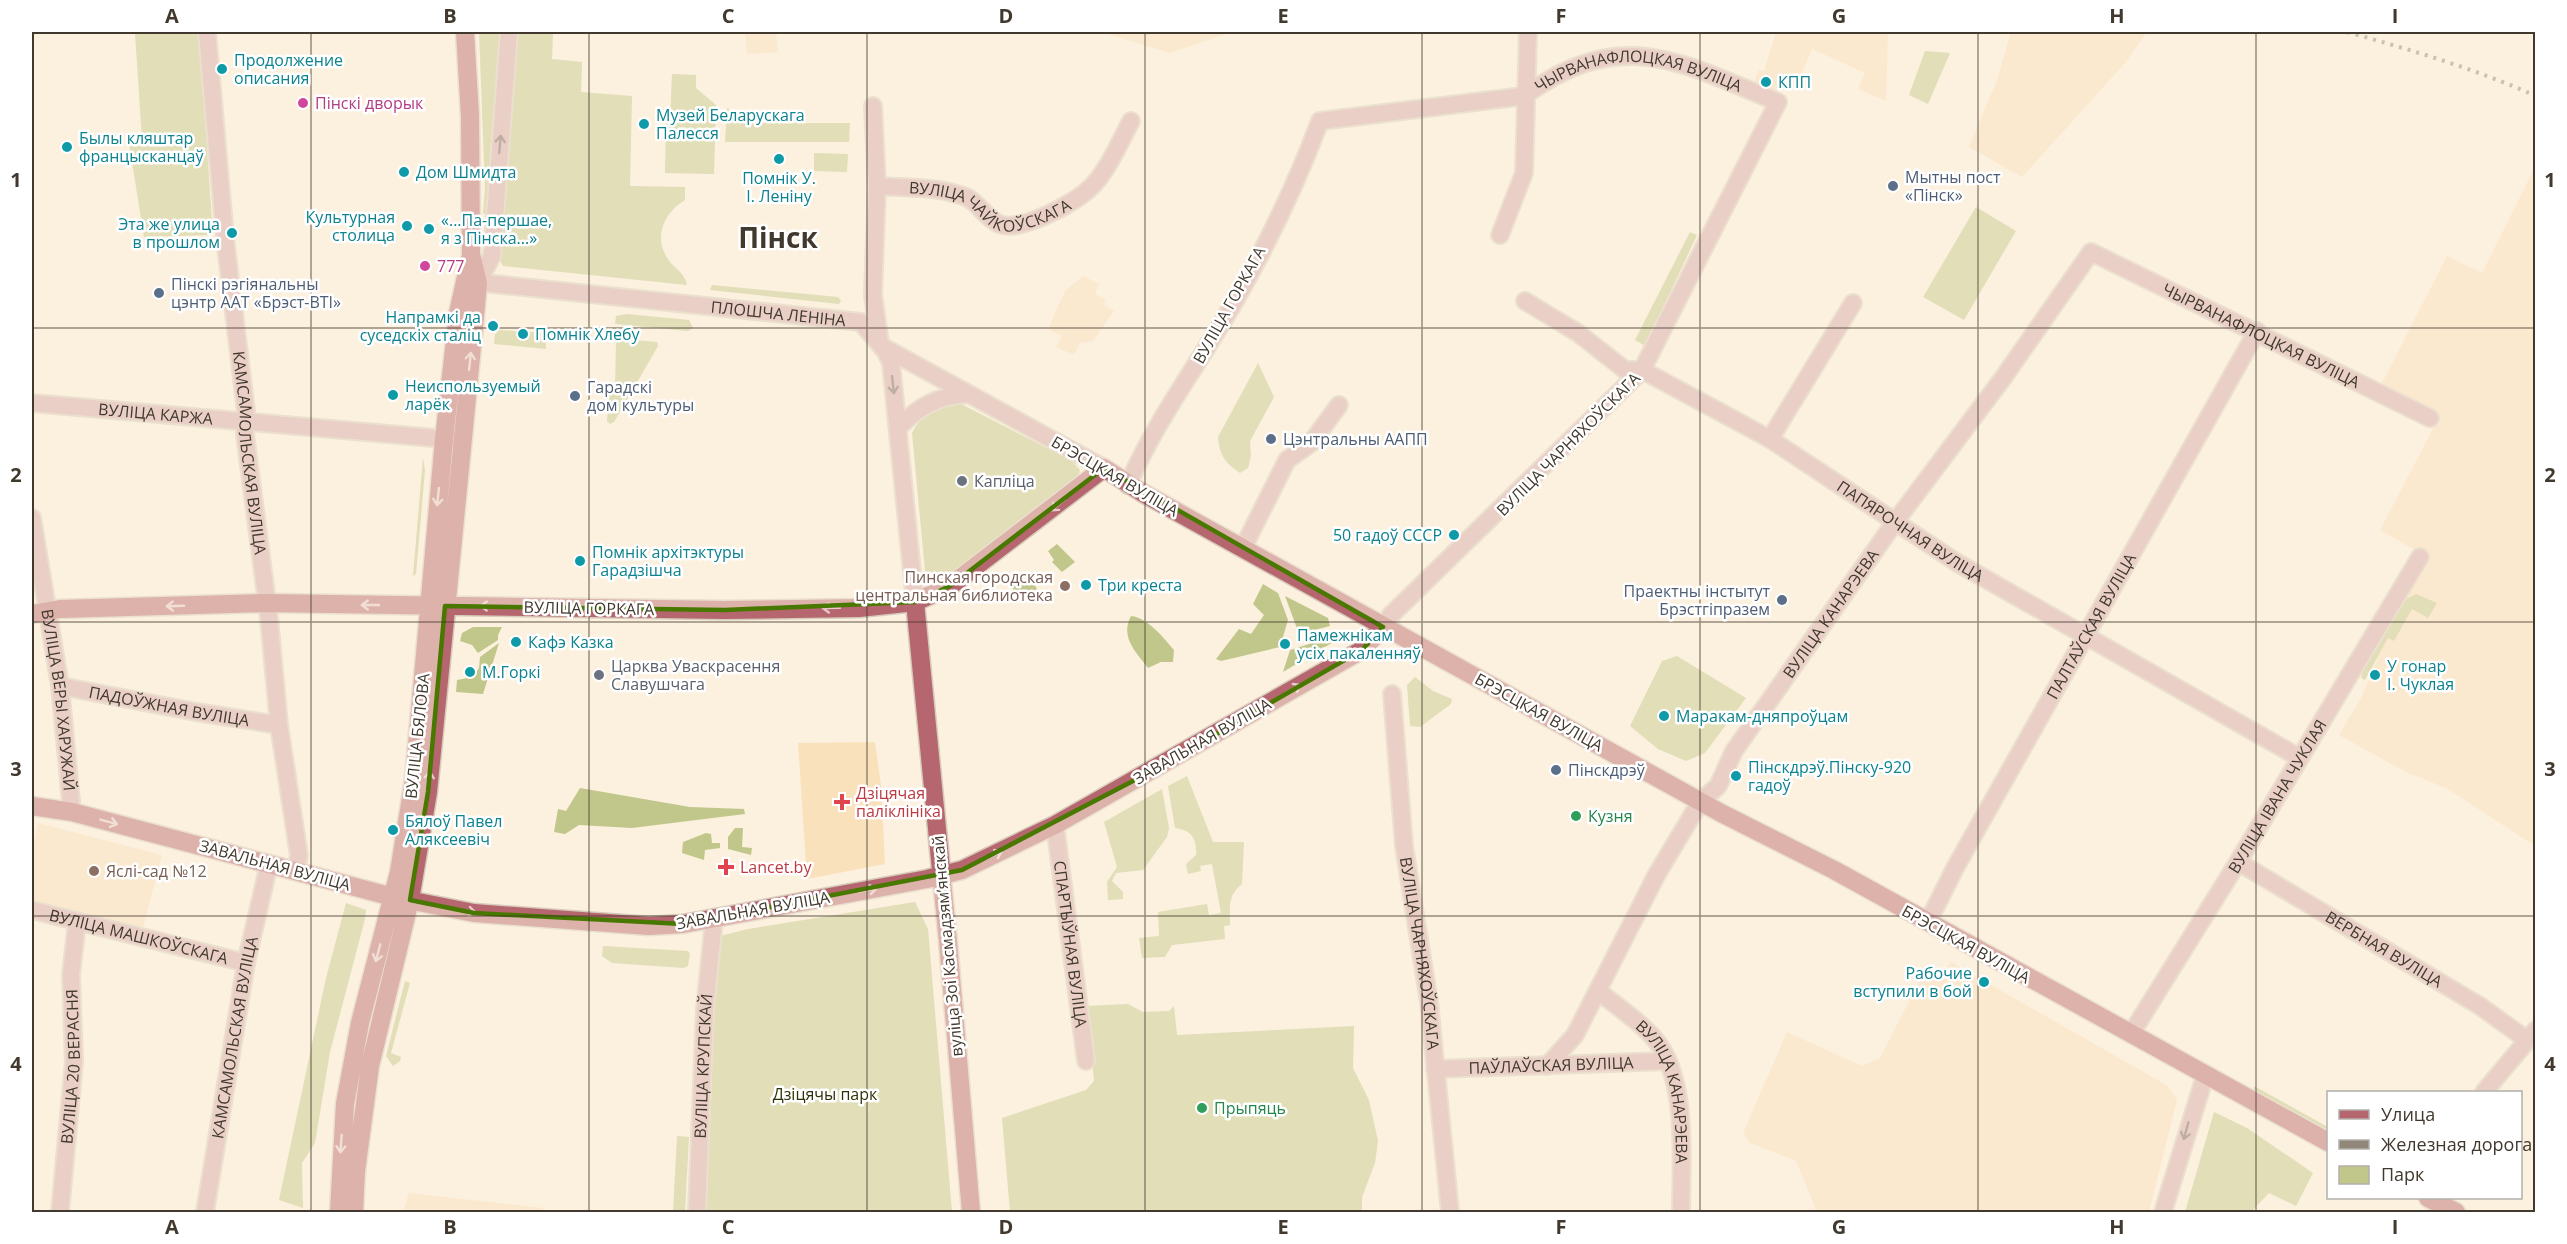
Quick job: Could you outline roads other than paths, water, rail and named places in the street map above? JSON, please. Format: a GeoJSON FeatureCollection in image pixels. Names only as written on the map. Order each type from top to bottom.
{"type":"FeatureCollection","features":[{"type":"Feature","properties":{"kind":"main road","name":"ВУЛІЦА БЯЛОВА"},"geometry":{"type":"LineString","coordinates":[[354,1212],[356,1171],[370,1066],[401,899],[437,606],[452,440],[458,313],[471,282],[470,126],[465,32]]}},
{"type":"Feature","properties":{"kind":"main road","name":"БРЭСЦКАЯ ВУЛІЦА"},"geometry":{"type":"LineString","coordinates":[[1104,468],[1128,485],[1383,627],[2327,1141]]}},
{"type":"Feature","properties":{"kind":"main road","name":"ВУЛІЦА ГОРКАГА"},"geometry":{"type":"LineString","coordinates":[[40,612],[267,603],[725,610],[859,608],[915,602],[950,586],[1104,468]]}},
{"type":"Feature","properties":{"kind":"main road","name":"вуліца Зоі Касмадзямʼянскай"},"geometry":{"type":"LineString","coordinates":[[915,602],[971,1212]]}},
{"type":"Feature","properties":{"kind":"main road","name":"ЗАВАЛЬНАЯ ВУЛІЦА"},"geometry":{"type":"LineString","coordinates":[[32,806],[72,812],[401,899],[474,913],[639,925],[714,920],[962,870],[1055,825],[1362,650],[1383,627]]}},
{"type":"Feature","properties":{"kind":"main road","name":"ВУЛІЦА БЯЛОВА"},"geometry":{"type":"LineString","coordinates":[[339,1212],[345,1104],[360,1023],[401,899]]}},
{"type":"Feature","properties":{"kind":"main road"},"geometry":{"type":"LineString","coordinates":[[2432,1199],[2456,1212]]}},
{"type":"Feature","properties":{"kind":"street","name":"КАМСАМОЛЬСКАЯ ВУЛІЦА"},"geometry":{"type":"LineString","coordinates":[[207,32],[225,238],[246,412],[244,419],[267,603],[279,724],[299,856],[295,871]]}},
{"type":"Feature","properties":{"kind":"street","name":"ВУЛІЦА БЯЛОВА"},"geometry":{"type":"LineString","coordinates":[[471,282],[492,256],[509,32]]}},
{"type":"Feature","properties":{"kind":"street"},"geometry":{"type":"LineString","coordinates":[[1500,235],[1524,173],[1524,96],[1528,32]]}},
{"type":"Feature","properties":{"kind":"street","name":"ЧЫРВАНАФЛОЦКАЯ ВУЛІЦА"},"geometry":{"type":"LineString","coordinates":[[1320,121],[1524,96],[1545,83],[1602,57],[1633,55],[1672,60],[1778,102]]}},
{"type":"Feature","properties":{"kind":"street","name":"ВУЛІЦА ЧАРНЯХОЎСКАГА"},"geometry":{"type":"LineString","coordinates":[[1383,627],[1391,615],[1642,370],[1778,102]]}},
{"type":"Feature","properties":{"kind":"street"},"geometry":{"type":"LineString","coordinates":[[873,106],[877,186],[873,296],[880,344]]}},
{"type":"Feature","properties":{"kind":"street","name":"ВУЛІЦА ЧАЙКОЎСКАГА"},"geometry":{"type":"LineString","coordinates":[[877,186],[931,189],[962,196],[970,199],[982,213],[1001,225],[1021,226],[1058,209],[1091,188],[1131,121]]}},
{"type":"Feature","properties":{"kind":"street","name":"ВУЛІЦА ГОРКАГА"},"geometry":{"type":"LineString","coordinates":[[1128,485],[1157,429],[1237,297],[1305,161],[1320,121]]}},
{"type":"Feature","properties":{"kind":"street","name":"ЧЫРВАНАФЛОЦКАЯ ВУЛІЦА"},"geometry":{"type":"LineString","coordinates":[[2091,252],[2257,331],[2430,418]]}},
{"type":"Feature","properties":{"kind":"street","name":"ВУЛІЦА КАНАРЭЕВА"},"geometry":{"type":"LineString","coordinates":[[1547,1066],[1575,1035],[1657,874],[1700,801],[1718,786],[1734,751],[1895,522],[2003,378],[2091,252]]}},
{"type":"Feature","properties":{"kind":"street","name":"ПЛОШЧА ЛЕНІНА"},"geometry":{"type":"LineString","coordinates":[[471,282],[861,322],[880,344]]}},
{"type":"Feature","properties":{"kind":"street","name":"ПАПЯРОЧНАЯ ВУЛІЦА"},"geometry":{"type":"LineString","coordinates":[[1525,301],[1578,333],[1625,370],[1642,370],[1770,439],[1956,562],[2300,758]]}},
{"type":"Feature","properties":{"kind":"street"},"geometry":{"type":"LineString","coordinates":[[1770,439],[1853,303]]}},
{"type":"Feature","properties":{"kind":"street","name":"ПАЛТАЎСКАЯ ВУЛІЦА"},"geometry":{"type":"LineString","coordinates":[[1928,922],[1955,868],[2257,331]]}},
{"type":"Feature","properties":{"kind":"street","name":"БРЭСЦКАЯ ВУЛІЦА"},"geometry":{"type":"LineString","coordinates":[[880,344],[1104,468]]}},
{"type":"Feature","properties":{"kind":"street","name":"вуліца Зоі Касмадзямʼянскай"},"geometry":{"type":"LineString","coordinates":[[880,344],[891,363],[915,602]]}},
{"type":"Feature","properties":{"kind":"street"},"geometry":{"type":"LineString","coordinates":[[898,428],[925,404],[951,395],[968,394]]}},
{"type":"Feature","properties":{"kind":"street","name":"ВУЛІЦА КАРЖА"},"geometry":{"type":"LineString","coordinates":[[32,403],[244,419],[452,440]]}},
{"type":"Feature","properties":{"kind":"street"},"geometry":{"type":"LineString","coordinates":[[1243,548],[1287,460],[1311,443],[1339,405]]}},
{"type":"Feature","properties":{"kind":"street","name":"ВУЛІЦА ВЕРЫ ХАРУЖАЙ"},"geometry":{"type":"LineString","coordinates":[[32,518],[40,612],[60,686],[72,812]]}},
{"type":"Feature","properties":{"kind":"street","name":"ВУЛІЦА ІВАНА ЧУКЛАЯ"},"geometry":{"type":"LineString","coordinates":[[2131,1034],[2238,862],[2420,557]]}},
{"type":"Feature","properties":{"kind":"street","name":"ПАДОЎЖНАЯ ВУЛІЦА"},"geometry":{"type":"LineString","coordinates":[[60,686],[196,712],[279,724]]}},
{"type":"Feature","properties":{"kind":"street","name":"ВУЛІЦА ЧАРНЯХОЎСКАГА"},"geometry":{"type":"LineString","coordinates":[[1392,694],[1404,846],[1429,1002],[1450,1212]]}},
{"type":"Feature","properties":{"kind":"street","name":"СПАРТЫЎНАЯ ВУЛІЦА"},"geometry":{"type":"LineString","coordinates":[[1055,825],[1086,1061]]}},
{"type":"Feature","properties":{"kind":"street","name":"ВЕРБНАЯ ВУЛІЦА"},"geometry":{"type":"LineString","coordinates":[[2238,862],[2531,1035]]}},
{"type":"Feature","properties":{"kind":"street","name":"КАМСАМОЛЬСКАЯ ВУЛІЦА"},"geometry":{"type":"LineString","coordinates":[[205,1212],[246,963],[270,864]]}},
{"type":"Feature","properties":{"kind":"street","name":"ВУЛІЦА МАШКОЎСКАГА"},"geometry":{"type":"LineString","coordinates":[[32,910],[246,963]]}},
{"type":"Feature","properties":{"kind":"street","name":"ВУЛІЦА КРУПСКАЙ"},"geometry":{"type":"LineString","coordinates":[[697,1212],[705,1009],[714,920]]}},
{"type":"Feature","properties":{"kind":"street","name":"ВУЛІЦА 20 ВЕРАСНЯ"},"geometry":{"type":"LineString","coordinates":[[60,1212],[74,1062],[71,975],[77,922]]}},
{"type":"Feature","properties":{"kind":"street","name":"ВУЛІЦА КАНАРЭЕВА"},"geometry":{"type":"LineString","coordinates":[[1598,991],[1659,1044],[1667,1061],[1681,1108],[1681,1212]]}},
{"type":"Feature","properties":{"kind":"street"},"geometry":{"type":"LineString","coordinates":[[2485,1091],[2531,1035]]}},
{"type":"Feature","properties":{"kind":"street","name":"ПАЎЛАЎСКАЯ ВУЛІЦА"},"geometry":{"type":"LineString","coordinates":[[1435,1069],[1667,1061]]}},
{"type":"Feature","properties":{"kind":"street"},"geometry":{"type":"LineString","coordinates":[[2163,1212],[2205,1076]]}},
{"type":"Feature","properties":{"kind":"railway"},"geometry":{"type":"LineString","coordinates":[[2347,32],[2443,61],[2536,96]]}},
{"type":"Feature","properties":{"kind":"place","name":"Продолжение описания"},"geometry":{"type":"Point","coordinates":[222,69]}},
{"type":"Feature","properties":{"kind":"place","name":"КПП"},"geometry":{"type":"Point","coordinates":[1766,82]}},
{"type":"Feature","properties":{"kind":"place","name":"Пінскі дворык"},"geometry":{"type":"Point","coordinates":[303,103]}},
{"type":"Feature","properties":{"kind":"place","name":"Музей Беларускага Палесся"},"geometry":{"type":"Point","coordinates":[644,124]}},
{"type":"Feature","properties":{"kind":"place","name":"Былы кляштар францысканцаў"},"geometry":{"type":"Point","coordinates":[67,147]}},
{"type":"Feature","properties":{"kind":"place","name":"Помнік У. І. Леніну"},"geometry":{"type":"Point","coordinates":[779,159]}},
{"type":"Feature","properties":{"kind":"place","name":"Дом Шмидта"},"geometry":{"type":"Point","coordinates":[404,172]}},
{"type":"Feature","properties":{"kind":"place","name":"Мытны пост «Пінск»"},"geometry":{"type":"Point","coordinates":[1893,186]}},
{"type":"Feature","properties":{"kind":"place","name":"Культурная столица"},"geometry":{"type":"Point","coordinates":[407,226]}},
{"type":"Feature","properties":{"kind":"place","name":"«...Па-першае, я з Пінска...»"},"geometry":{"type":"Point","coordinates":[429,229]}},
{"type":"Feature","properties":{"kind":"place","name":"Эта же улица в прошлом"},"geometry":{"type":"Point","coordinates":[232,233]}},
{"type":"Feature","properties":{"kind":"place","name":"777"},"geometry":{"type":"Point","coordinates":[425,266]}},
{"type":"Feature","properties":{"kind":"place","name":"Пінскі рэгіянальны цэнтр ААТ «Брэст-ВТІ»"},"geometry":{"type":"Point","coordinates":[159,293]}},
{"type":"Feature","properties":{"kind":"place","name":"Напрамкі да суседскіх сталіц"},"geometry":{"type":"Point","coordinates":[493,326]}},
{"type":"Feature","properties":{"kind":"place","name":"Помнік Хлебу"},"geometry":{"type":"Point","coordinates":[523,334]}},
{"type":"Feature","properties":{"kind":"place","name":"Неиспользуемый ларёк"},"geometry":{"type":"Point","coordinates":[393,395]}},
{"type":"Feature","properties":{"kind":"place","name":"Гарадскі дом культуры"},"geometry":{"type":"Point","coordinates":[575,396]}},
{"type":"Feature","properties":{"kind":"place","name":"Цэнтральны ААПП"},"geometry":{"type":"Point","coordinates":[1271,439]}},
{"type":"Feature","properties":{"kind":"place","name":"Капліца"},"geometry":{"type":"Point","coordinates":[962,481]}},
{"type":"Feature","properties":{"kind":"place","name":"50 гадоў СССР"},"geometry":{"type":"Point","coordinates":[1454,535]}},
{"type":"Feature","properties":{"kind":"place","name":"Помнік архітэктуры Гарадзішча"},"geometry":{"type":"Point","coordinates":[580,561]}},
{"type":"Feature","properties":{"kind":"place","name":"Три креста"},"geometry":{"type":"Point","coordinates":[1086,585]}},
{"type":"Feature","properties":{"kind":"place","name":"Пинская городская центральная библиотека"},"geometry":{"type":"Point","coordinates":[1065,586]}},
{"type":"Feature","properties":{"kind":"place","name":"Праектны інстытут Брэстгіпразем"},"geometry":{"type":"Point","coordinates":[1782,600]}},
{"type":"Feature","properties":{"kind":"place","name":"Кафэ Казка"},"geometry":{"type":"Point","coordinates":[516,642]}},
{"type":"Feature","properties":{"kind":"place","name":"Памежнікам усіх пакаленняў"},"geometry":{"type":"Point","coordinates":[1285,644]}},
{"type":"Feature","properties":{"kind":"place","name":"М.Горкі"},"geometry":{"type":"Point","coordinates":[470,672]}},
{"type":"Feature","properties":{"kind":"place","name":"Царква Уваскрасення Славушчага"},"geometry":{"type":"Point","coordinates":[599,675]}},
{"type":"Feature","properties":{"kind":"place","name":"У гонар І. Чуклая"},"geometry":{"type":"Point","coordinates":[2375,675]}},
{"type":"Feature","properties":{"kind":"place","name":"Маракам-дняпроўцам"},"geometry":{"type":"Point","coordinates":[1664,716]}},
{"type":"Feature","properties":{"kind":"place","name":"Пінскдрэў"},"geometry":{"type":"Point","coordinates":[1556,770]}},
{"type":"Feature","properties":{"kind":"place","name":"Пінскдрэў.Пінску-920 гадоў"},"geometry":{"type":"Point","coordinates":[1736,776]}},
{"type":"Feature","properties":{"kind":"place","name":"Дзіцячая паліклініка"},"geometry":{"type":"Point","coordinates":[842,802]}},
{"type":"Feature","properties":{"kind":"place","name":"Кузня"},"geometry":{"type":"Point","coordinates":[1576,816]}},
{"type":"Feature","properties":{"kind":"place","name":"Бялоў Павел Аляксеевіч"},"geometry":{"type":"Point","coordinates":[393,830]}},
{"type":"Feature","properties":{"kind":"place","name":"Lancet.by"},"geometry":{"type":"Point","coordinates":[726,867]}},
{"type":"Feature","properties":{"kind":"place","name":"Яслі-сад №12"},"geometry":{"type":"Point","coordinates":[94,871]}},
{"type":"Feature","properties":{"kind":"place","name":"Рабочие вступили в бой"},"geometry":{"type":"Point","coordinates":[1984,982]}},
{"type":"Feature","properties":{"kind":"place","name":"Прыпяць"},"geometry":{"type":"Point","coordinates":[1202,1108]}},
{"type":"Feature","properties":{"kind":"district","name":"Пінск"},"geometry":{"type":"Point","coordinates":[778,237]}},
{"type":"Feature","properties":{"kind":"park label","name":"Дзіцячы парк"},"geometry":{"type":"Point","coordinates":[825,1094]}}]}
